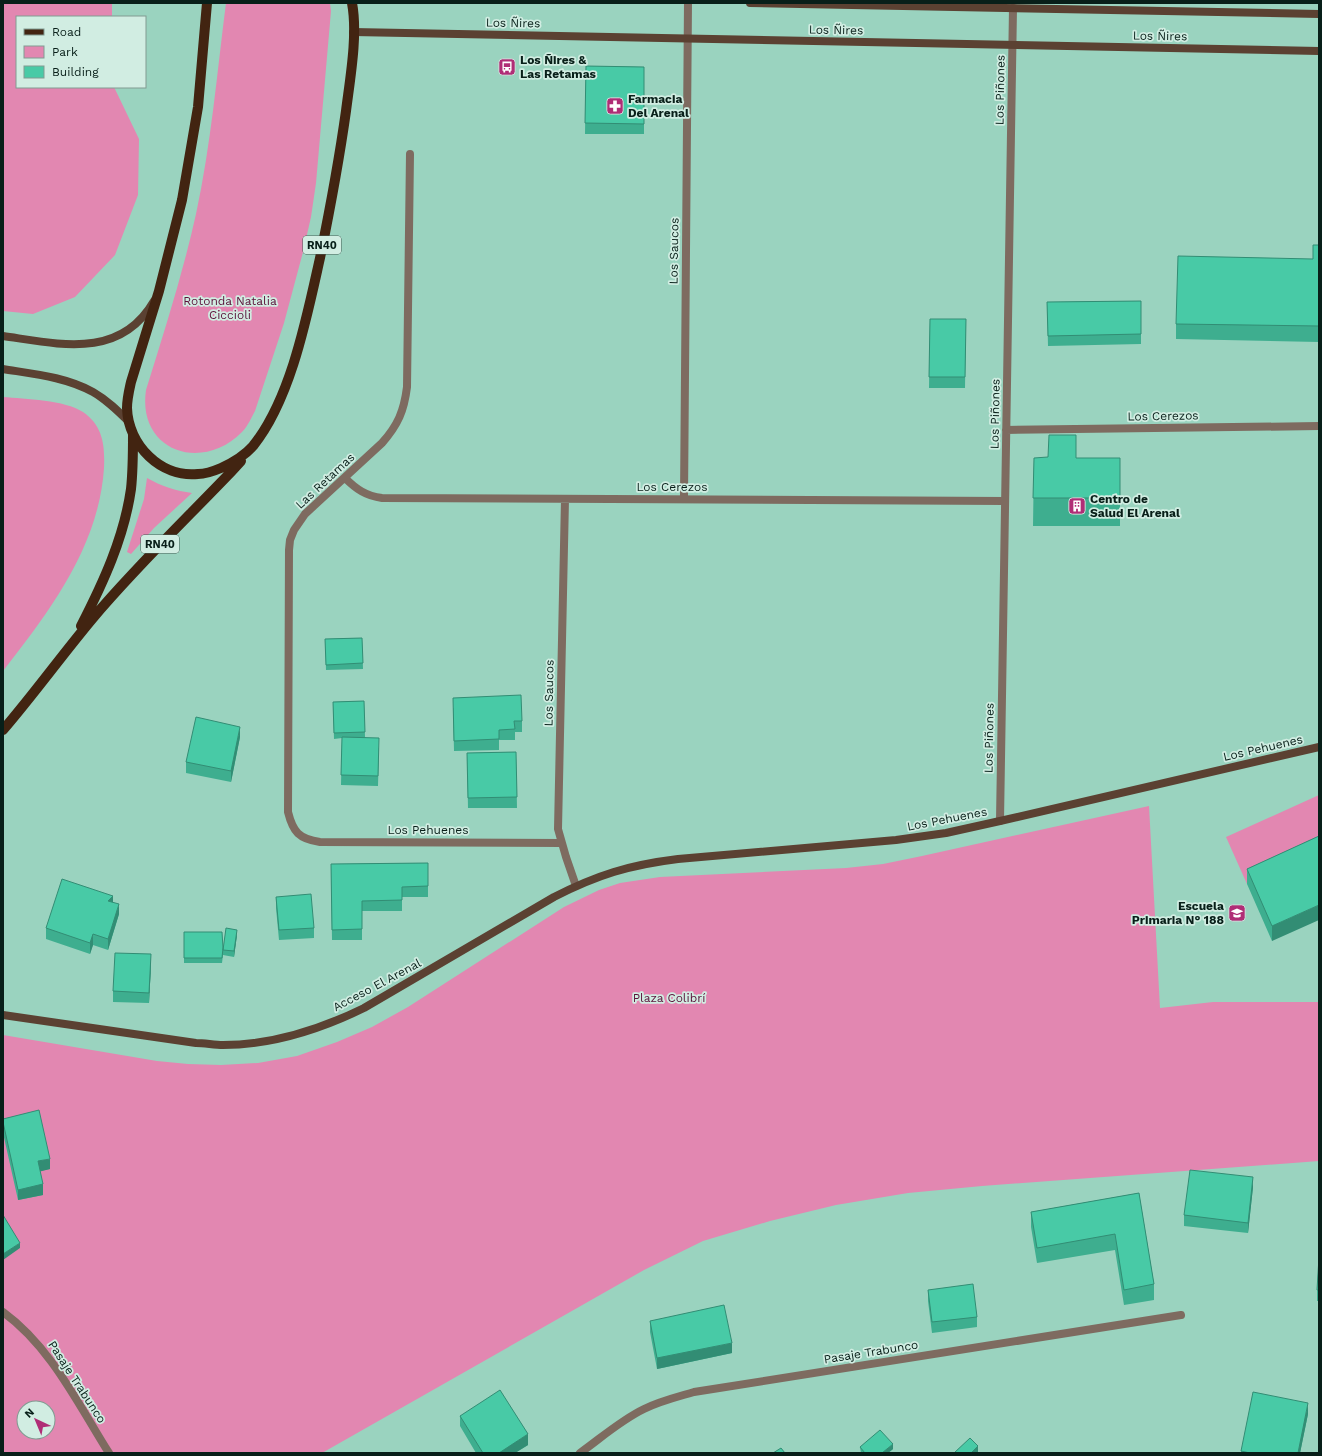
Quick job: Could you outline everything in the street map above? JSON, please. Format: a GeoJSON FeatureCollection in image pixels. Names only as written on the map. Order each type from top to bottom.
{"type":"FeatureCollection","features":[{"type":"Feature","properties":{"kind":"main road","name":"RN40"},"geometry":{"type":"LineString","coordinates":[[207,3],[203,61],[191,154],[177,220],[159,292],[128,395],[127,408],[133,434],[147,455],[170,471],[183,474],[212,472],[239,458],[252,447]]}},
{"type":"Feature","properties":{"kind":"main road","name":"RN40"},"geometry":{"type":"LineString","coordinates":[[3,730],[36,691],[72,644],[137,568],[230,473],[252,447],[264,431],[283,393],[303,331],[313,290],[339,158],[354,32],[352,3]]}},
{"type":"Feature","properties":{"kind":"main road","name":"RN40"},"geometry":{"type":"LineString","coordinates":[[72,644],[96,596],[118,545],[126,516],[131,489],[133,434]]}},
{"type":"Feature","properties":{"kind":"street","name":"Los Saucos"},"geometry":{"type":"LineString","coordinates":[[684,499],[688,3]]}},
{"type":"Feature","properties":{"kind":"street"},"geometry":{"type":"LineString","coordinates":[[750,3],[1319,14]]}},
{"type":"Feature","properties":{"kind":"street","name":"Los Piñones"},"geometry":{"type":"LineString","coordinates":[[1000,821],[1013,8]]}},
{"type":"Feature","properties":{"kind":"street","name":"Los Ñires"},"geometry":{"type":"LineString","coordinates":[[354,32],[1319,51]]}},
{"type":"Feature","properties":{"kind":"street","name":"Las Retamas"},"geometry":{"type":"LineString","coordinates":[[297,834],[293,828],[288,812],[290,540],[294,530],[305,514],[345,478],[393,431],[400,418],[405,402],[407,387],[410,154]]}},
{"type":"Feature","properties":{"kind":"street"},"geometry":{"type":"LineString","coordinates":[[3,336],[74,344],[105,341],[118,336],[130,328],[146,312],[159,292]]}},
{"type":"Feature","properties":{"kind":"street"},"geometry":{"type":"LineString","coordinates":[[3,370],[49,376],[65,380],[82,387],[103,399],[129,422]]}},
{"type":"Feature","properties":{"kind":"street","name":"Los Cerezos"},"geometry":{"type":"LineString","coordinates":[[1006,430],[1319,426]]}},
{"type":"Feature","properties":{"kind":"street","name":"Los Cerezos"},"geometry":{"type":"LineString","coordinates":[[345,478],[357,490],[374,497],[1005,501]]}},
{"type":"Feature","properties":{"kind":"street","name":"Los Saucos"},"geometry":{"type":"LineString","coordinates":[[565,499],[558,829],[561,843],[576,886]]}},
{"type":"Feature","properties":{"kind":"street","name":"Los Pehuenes"},"geometry":{"type":"LineString","coordinates":[[576,886],[606,874],[649,863],[686,858],[896,840],[946,833],[1319,747]]}},
{"type":"Feature","properties":{"kind":"street","name":"Los Pehuenes"},"geometry":{"type":"LineString","coordinates":[[297,834],[304,838],[320,842],[561,843]]}},
{"type":"Feature","properties":{"kind":"street","name":"Acceso El Arenal"},"geometry":{"type":"LineString","coordinates":[[3,1015],[196,1043],[224,1045],[280,1038],[310,1030],[338,1020],[364,1008],[531,910],[576,886]]}},
{"type":"Feature","properties":{"kind":"street","name":"Pasaje Trabunco"},"geometry":{"type":"LineString","coordinates":[[3,1312],[17,1322],[39,1345],[58,1371],[109,1453]]}},
{"type":"Feature","properties":{"kind":"street","name":"Pasaje Trabunco"},"geometry":{"type":"LineString","coordinates":[[580,1453],[619,1424],[644,1409],[694,1392],[1181,1315]]}},
{"type":"Feature","properties":{"kind":"green space"},"geometry":{"type":"Polygon","coordinates":[[[3,3],[112,3],[112,16],[16,16],[16,88],[114,88],[139,139],[138,195],[115,255],[75,297],[33,314],[3,311],[3,3]]]}},
{"type":"Feature","properties":{"kind":"green space","name":"Rotonda Natalia Ciccioli"},"geometry":{"type":"Polygon","coordinates":[[[226,3],[330,3],[331,11],[316,183],[311,217],[284,323],[255,411],[246,427],[242,432],[226,444],[209,451],[192,453],[176,449],[162,441],[152,428],[146,411],[146,390],[179,280],[196,214],[210,135],[226,3]]]}},
{"type":"Feature","properties":{"kind":"green space"},"geometry":{"type":"Polygon","coordinates":[[[3,397],[33,399],[56,403],[75,408],[83,412],[90,417],[99,430],[103,444],[104,468],[100,497],[93,524],[82,551],[54,601],[38,625],[3,671],[3,397]]]}},
{"type":"Feature","properties":{"kind":"green space"},"geometry":{"type":"Polygon","coordinates":[[[147,478],[169,488],[192,493],[154,528],[131,554],[127,552],[144,499],[147,478]]]}},
{"type":"Feature","properties":{"kind":"green space"},"geometry":{"type":"Polygon","coordinates":[[[1319,795],[1319,851],[1247,884],[1226,837],[1319,795]]]}},
{"type":"Feature","properties":{"kind":"green space","name":"Plaza Colibrí"},"geometry":{"type":"Polygon","coordinates":[[[1149,806],[1160,1008],[1213,1002],[1319,1002],[1319,1161],[982,1186],[908,1193],[836,1205],[770,1221],[703,1241],[644,1270],[322,1453],[3,1453],[3,1035],[157,1061],[188,1064],[221,1065],[258,1063],[297,1056],[337,1042],[372,1027],[408,1007],[564,907],[599,890],[620,883],[660,877],[846,868],[883,864],[1149,806]]]}},
{"type":"Feature","properties":{"kind":"building","name":"Farmacia Del Arenal"},"geometry":{"type":"Polygon","coordinates":[[[586,66],[644,67],[644,124],[585,123],[586,66]]]}},
{"type":"Feature","properties":{"kind":"building"},"geometry":{"type":"Polygon","coordinates":[[[1313,245],[1319,245],[1319,326],[1176,324],[1178,256],[1313,259],[1313,245]]]}},
{"type":"Feature","properties":{"kind":"building"},"geometry":{"type":"Polygon","coordinates":[[[1141,301],[1141,334],[1048,336],[1047,302],[1141,301]]]}},
{"type":"Feature","properties":{"kind":"building"},"geometry":{"type":"Polygon","coordinates":[[[930,319],[966,319],[965,377],[929,377],[930,319]]]}},
{"type":"Feature","properties":{"kind":"building"},"geometry":{"type":"Polygon","coordinates":[[[1049,435],[1076,435],[1076,458],[1120,458],[1120,498],[1033,498],[1034,458],[1048,457],[1049,435]]]}},
{"type":"Feature","properties":{"kind":"building"},"geometry":{"type":"Polygon","coordinates":[[[362,638],[363,663],[326,665],[325,639],[362,638]]]}},
{"type":"Feature","properties":{"kind":"building"},"geometry":{"type":"Polygon","coordinates":[[[521,695],[522,721],[514,721],[515,729],[499,730],[499,739],[454,741],[453,698],[521,695]]]}},
{"type":"Feature","properties":{"kind":"building"},"geometry":{"type":"Polygon","coordinates":[[[364,701],[365,732],[334,733],[333,702],[364,701]]]}},
{"type":"Feature","properties":{"kind":"building"},"geometry":{"type":"Polygon","coordinates":[[[196,717],[240,727],[231,771],[186,762],[196,717]]]}},
{"type":"Feature","properties":{"kind":"building"},"geometry":{"type":"Polygon","coordinates":[[[342,737],[379,738],[378,776],[341,775],[342,737]]]}},
{"type":"Feature","properties":{"kind":"building"},"geometry":{"type":"Polygon","coordinates":[[[516,752],[517,797],[468,798],[467,753],[516,752]]]}},
{"type":"Feature","properties":{"kind":"building"},"geometry":{"type":"Polygon","coordinates":[[[1319,836],[1319,905],[1272,926],[1247,869],[1319,836]]]}},
{"type":"Feature","properties":{"kind":"building"},"geometry":{"type":"Polygon","coordinates":[[[428,863],[428,886],[402,887],[402,900],[362,901],[362,929],[332,930],[331,864],[428,863]]]}},
{"type":"Feature","properties":{"kind":"building"},"geometry":{"type":"Polygon","coordinates":[[[62,879],[113,896],[108,901],[119,904],[108,939],[93,934],[90,943],[46,928],[62,879]]]}},
{"type":"Feature","properties":{"kind":"building"},"geometry":{"type":"Polygon","coordinates":[[[311,894],[314,928],[279,930],[276,897],[311,894]]]}},
{"type":"Feature","properties":{"kind":"building"},"geometry":{"type":"Polygon","coordinates":[[[226,928],[237,930],[234,951],[223,950],[226,928]]]}},
{"type":"Feature","properties":{"kind":"building"},"geometry":{"type":"Polygon","coordinates":[[[184,932],[222,932],[222,958],[184,958],[184,932]]]}},
{"type":"Feature","properties":{"kind":"building"},"geometry":{"type":"Polygon","coordinates":[[[115,953],[151,954],[149,993],[113,991],[115,953]]]}},
{"type":"Feature","properties":{"kind":"building"},"geometry":{"type":"Polygon","coordinates":[[[39,1110],[50,1159],[38,1161],[43,1184],[18,1190],[3,1119],[39,1110]]]}},
{"type":"Feature","properties":{"kind":"building"},"geometry":{"type":"Polygon","coordinates":[[[1190,1170],[1253,1177],[1248,1223],[1184,1215],[1190,1170]]]}},
{"type":"Feature","properties":{"kind":"building"},"geometry":{"type":"Polygon","coordinates":[[[1139,1193],[1154,1284],[1124,1290],[1115,1234],[1037,1248],[1031,1212],[1139,1193]]]}},
{"type":"Feature","properties":{"kind":"building"},"geometry":{"type":"Polygon","coordinates":[[[3,1215],[20,1243],[3,1254],[3,1215]]]}},
{"type":"Feature","properties":{"kind":"building"},"geometry":{"type":"Polygon","coordinates":[[[1319,1257],[1319,1290],[1317,1290],[1319,1257]]]}},
{"type":"Feature","properties":{"kind":"building"},"geometry":{"type":"Polygon","coordinates":[[[973,1284],[977,1317],[932,1322],[928,1290],[973,1284]]]}},
{"type":"Feature","properties":{"kind":"building"},"geometry":{"type":"Polygon","coordinates":[[[724,1305],[732,1343],[657,1358],[650,1321],[724,1305]]]}},
{"type":"Feature","properties":{"kind":"building"},"geometry":{"type":"Polygon","coordinates":[[[500,1390],[528,1434],[499,1453],[483,1453],[460,1416],[500,1390]]]}},
{"type":"Feature","properties":{"kind":"building"},"geometry":{"type":"Polygon","coordinates":[[[1253,1392],[1308,1403],[1298,1453],[1250,1453],[1241,1451],[1253,1392]]]}},
{"type":"Feature","properties":{"kind":"building"},"geometry":{"type":"Polygon","coordinates":[[[880,1430],[893,1444],[882,1453],[865,1453],[860,1447],[880,1430]]]}},
{"type":"Feature","properties":{"kind":"building"},"geometry":{"type":"Polygon","coordinates":[[[970,1438],[978,1446],[971,1453],[954,1453],[970,1438]]]}},
{"type":"Feature","properties":{"kind":"building"},"geometry":{"type":"Polygon","coordinates":[[[781,1448],[785,1453],[773,1453],[781,1448]]]}},
{"type":"Feature","properties":{"kind":"place","name":"Los Ñires & Las Retamas"},"geometry":{"type":"Point","coordinates":[507,67]}},
{"type":"Feature","properties":{"kind":"place","name":"Farmacia Del Arenal"},"geometry":{"type":"Point","coordinates":[615,106]}},
{"type":"Feature","properties":{"kind":"place","name":"Centro de Salud El Arenal"},"geometry":{"type":"Point","coordinates":[1077,506]}},
{"type":"Feature","properties":{"kind":"place","name":"Escuela Primaria N° 188"},"geometry":{"type":"Point","coordinates":[1237,913]}}]}
